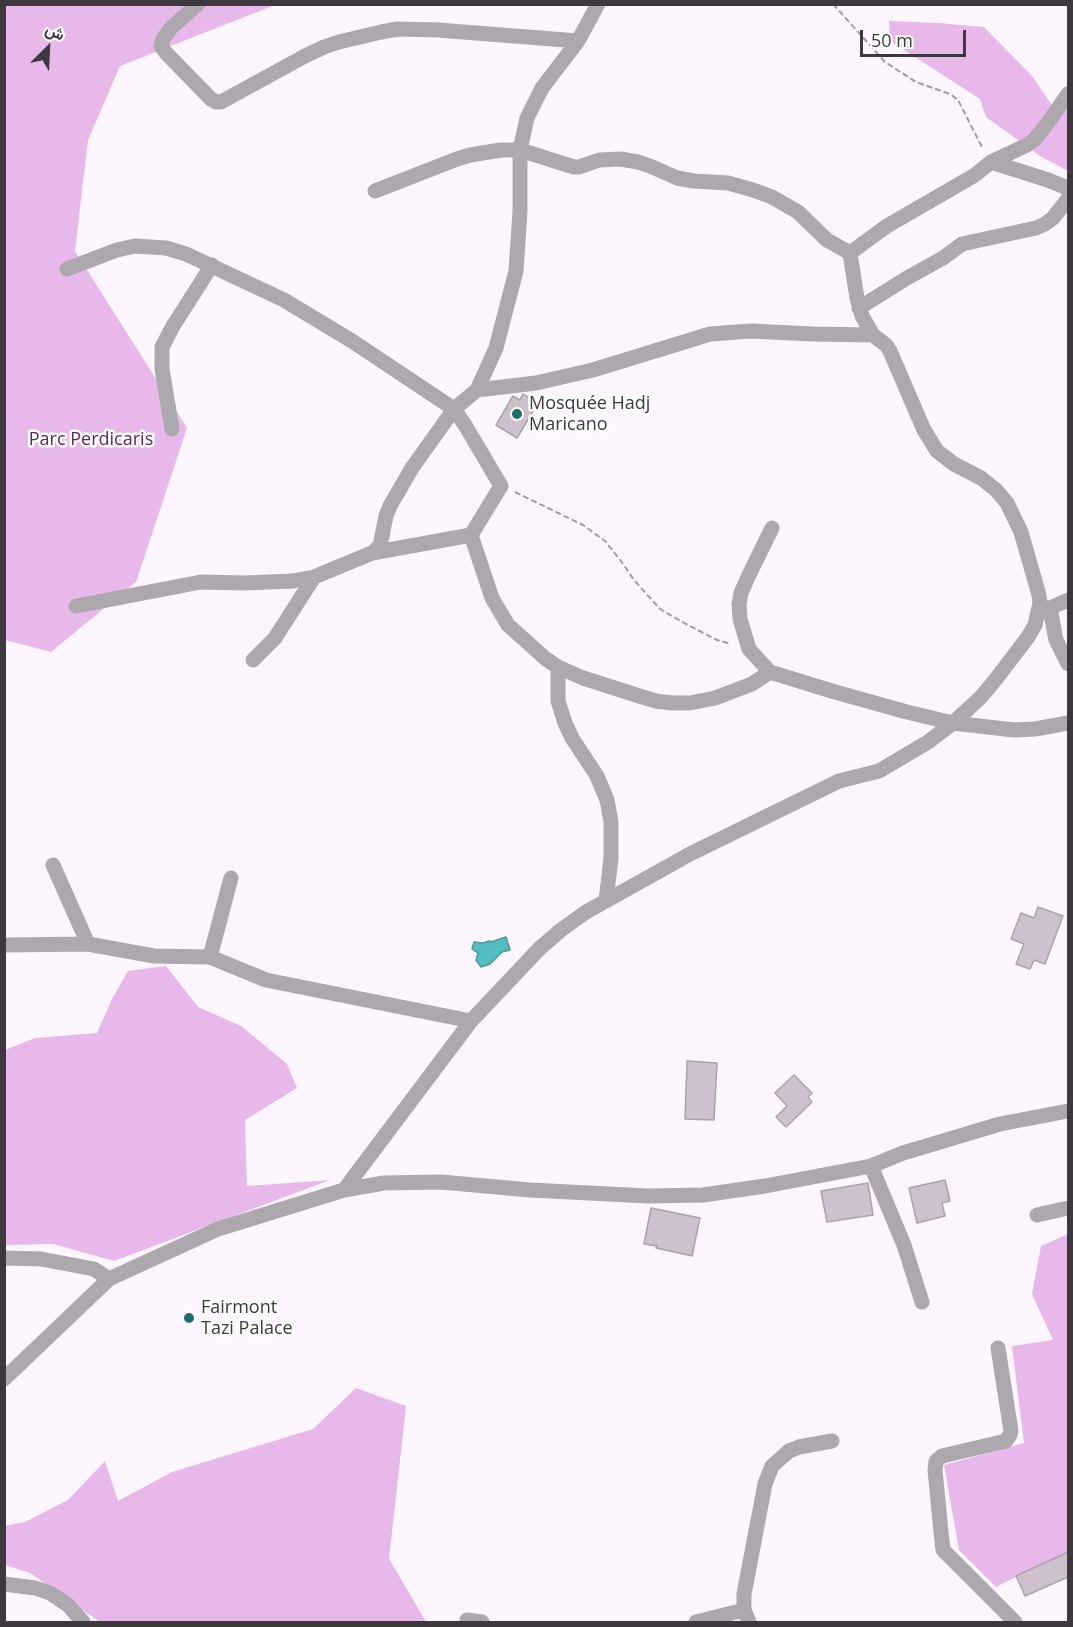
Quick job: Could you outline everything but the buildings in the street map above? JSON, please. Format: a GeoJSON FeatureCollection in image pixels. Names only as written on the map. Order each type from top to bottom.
{"type":"FeatureCollection","features":[{"type":"Feature","properties":{"kind":"street"},"geometry":{"type":"LineString","coordinates":[[198,4],[171,28],[161,45],[166,53],[216,102],[221,102],[324,47],[381,32],[438,30],[578,41]]}},
{"type":"Feature","properties":{"kind":"street"},"geometry":{"type":"LineString","coordinates":[[372,553],[380,546],[390,506],[412,468],[454,409],[477,390],[496,348],[516,271],[520,150],[527,118],[542,88],[578,41],[598,4]]}},
{"type":"Feature","properties":{"kind":"street"},"geometry":{"type":"LineString","coordinates":[[850,253],[887,226],[975,176],[991,162],[1030,143],[1068,94]]}},
{"type":"Feature","properties":{"kind":"street"},"geometry":{"type":"LineString","coordinates":[[375,191],[470,155],[501,150],[520,150],[574,167],[599,160],[621,159],[650,166],[677,178],[728,183],[753,190],[798,212],[827,240],[850,253]]}},
{"type":"Feature","properties":{"kind":"street"},"geometry":{"type":"LineString","coordinates":[[991,162],[1048,180],[1065,187],[1068,191]]}},
{"type":"Feature","properties":{"kind":"street"},"geometry":{"type":"LineString","coordinates":[[859,308],[943,258],[962,244],[1045,224],[1053,218],[1068,199]]}},
{"type":"Feature","properties":{"kind":"street"},"geometry":{"type":"LineString","coordinates":[[67,269],[117,249],[135,246],[166,248],[212,265],[284,300],[352,341],[454,409],[501,486],[471,535],[372,553],[314,578],[244,583],[201,582],[76,606]]}},
{"type":"Feature","properties":{"kind":"street"},"geometry":{"type":"LineString","coordinates":[[850,253],[859,308],[873,335],[890,351],[924,430],[937,451],[954,464],[981,478],[1008,503],[1021,532],[1035,575],[1039,596],[1068,663]]}},
{"type":"Feature","properties":{"kind":"street"},"geometry":{"type":"LineString","coordinates":[[172,429],[162,369],[162,347],[212,265]]}},
{"type":"Feature","properties":{"kind":"street"},"geometry":{"type":"LineString","coordinates":[[477,390],[536,383],[593,370],[710,334],[751,331],[873,335]]}},
{"type":"Feature","properties":{"kind":"street"},"geometry":{"type":"LineString","coordinates":[[772,528],[741,593],[739,604],[740,619],[748,649],[770,672],[856,698],[953,723],[1014,730],[1068,723]]}},
{"type":"Feature","properties":{"kind":"street"},"geometry":{"type":"LineString","coordinates":[[471,535],[492,598],[499,610],[513,629],[558,667],[583,678],[633,694],[672,703],[690,703],[715,698],[752,684],[770,672]]}},
{"type":"Feature","properties":{"kind":"street"},"geometry":{"type":"LineString","coordinates":[[253,660],[275,638],[314,578]]}},
{"type":"Feature","properties":{"kind":"street"},"geometry":{"type":"LineString","coordinates":[[344,1190],[471,1021],[540,948],[577,918],[690,854],[839,781],[879,771],[928,742],[981,697],[1013,658],[1045,608],[1068,600]]}},
{"type":"Feature","properties":{"kind":"street"},"geometry":{"type":"LineString","coordinates":[[558,667],[558,701],[565,723],[597,776],[607,800],[611,822],[611,858],[606,901]]}},
{"type":"Feature","properties":{"kind":"street"},"geometry":{"type":"LineString","coordinates":[[53,865],[88,944]]}},
{"type":"Feature","properties":{"kind":"street"},"geometry":{"type":"LineString","coordinates":[[210,957],[231,878]]}},
{"type":"Feature","properties":{"kind":"street"},"geometry":{"type":"LineString","coordinates":[[4,945],[88,944],[154,956],[210,957],[266,980],[471,1021]]}},
{"type":"Feature","properties":{"kind":"street"},"geometry":{"type":"LineString","coordinates":[[4,1379],[109,1279],[219,1229],[344,1190],[384,1183],[441,1182],[530,1190],[648,1196],[703,1195],[871,1166],[903,1153],[1000,1124],[1068,1111]]}},
{"type":"Feature","properties":{"kind":"street"},"geometry":{"type":"LineString","coordinates":[[871,1166],[904,1245],[922,1302]]}},
{"type":"Feature","properties":{"kind":"street"},"geometry":{"type":"LineString","coordinates":[[1038,1215],[1068,1208]]}},
{"type":"Feature","properties":{"kind":"street"},"geometry":{"type":"LineString","coordinates":[[4,1258],[41,1259],[94,1269],[109,1279]]}},
{"type":"Feature","properties":{"kind":"street"},"geometry":{"type":"LineString","coordinates":[[998,1348],[1010,1436],[1006,1441],[942,1456],[936,1461],[935,1470],[940,1533],[944,1550],[1015,1623]]}},
{"type":"Feature","properties":{"kind":"street"},"geometry":{"type":"LineString","coordinates":[[696,1623],[747,1616],[744,1594],[765,1484],[772,1466],[789,1451],[832,1441]]}},
{"type":"Feature","properties":{"kind":"street"},"geometry":{"type":"LineString","coordinates":[[4,1584],[35,1588],[50,1593],[68,1605],[83,1623]]}},
{"type":"Feature","properties":{"kind":"street"},"geometry":{"type":"LineString","coordinates":[[467,1620],[482,1623]]}},
{"type":"Feature","properties":{"kind":"path"},"geometry":{"type":"LineString","coordinates":[[833,4],[885,62],[916,82],[950,94],[958,100],[991,162]]}},
{"type":"Feature","properties":{"kind":"path"},"geometry":{"type":"LineString","coordinates":[[501,486],[583,525],[605,541],[634,580],[660,609],[717,640],[748,649]]}},
{"type":"Feature","properties":{"kind":"green space","name":"Parc Perdicaris"},"geometry":{"type":"Polygon","coordinates":[[[5,5],[275,5],[120,66],[88,140],[75,251],[187,428],[136,582],[51,652],[5,640],[5,5]]]}},
{"type":"Feature","properties":{"kind":"green space"},"geometry":{"type":"Polygon","coordinates":[[[889,21],[984,27],[1032,76],[1060,117],[1068,108],[1068,171],[1040,156],[986,117],[980,99],[890,41],[889,21]]]}},
{"type":"Feature","properties":{"kind":"green space"},"geometry":{"type":"Polygon","coordinates":[[[166,966],[198,1007],[241,1026],[287,1064],[297,1088],[245,1120],[247,1186],[330,1180],[114,1261],[53,1244],[5,1245],[5,1050],[35,1038],[97,1033],[128,971],[166,966]]]}},
{"type":"Feature","properties":{"kind":"green space"},"geometry":{"type":"Polygon","coordinates":[[[1068,1234],[1068,1551],[996,1587],[959,1550],[944,1465],[1024,1443],[1012,1346],[1053,1340],[1032,1294],[1041,1246],[1068,1234]]]}},
{"type":"Feature","properties":{"kind":"green space"},"geometry":{"type":"Polygon","coordinates":[[[356,1388],[406,1406],[389,1559],[425,1620],[429,1622],[100,1622],[30,1573],[5,1565],[4,1526],[25,1522],[68,1500],[105,1461],[118,1501],[172,1472],[313,1429],[356,1388]]]}},
{"type":"Feature","properties":{"kind":"water"},"geometry":{"type":"Polygon","coordinates":[[[506,937],[510,950],[502,952],[490,964],[481,967],[476,960],[478,953],[472,949],[474,942],[491,942],[506,937]]]}},
{"type":"Feature","properties":{"kind":"place","name":"Mosquée Hadj Maricano"},"geometry":{"type":"Point","coordinates":[517,414]}},
{"type":"Feature","properties":{"kind":"place","name":"Fairmont Tazi Palace"},"geometry":{"type":"Point","coordinates":[189,1318]}}]}
